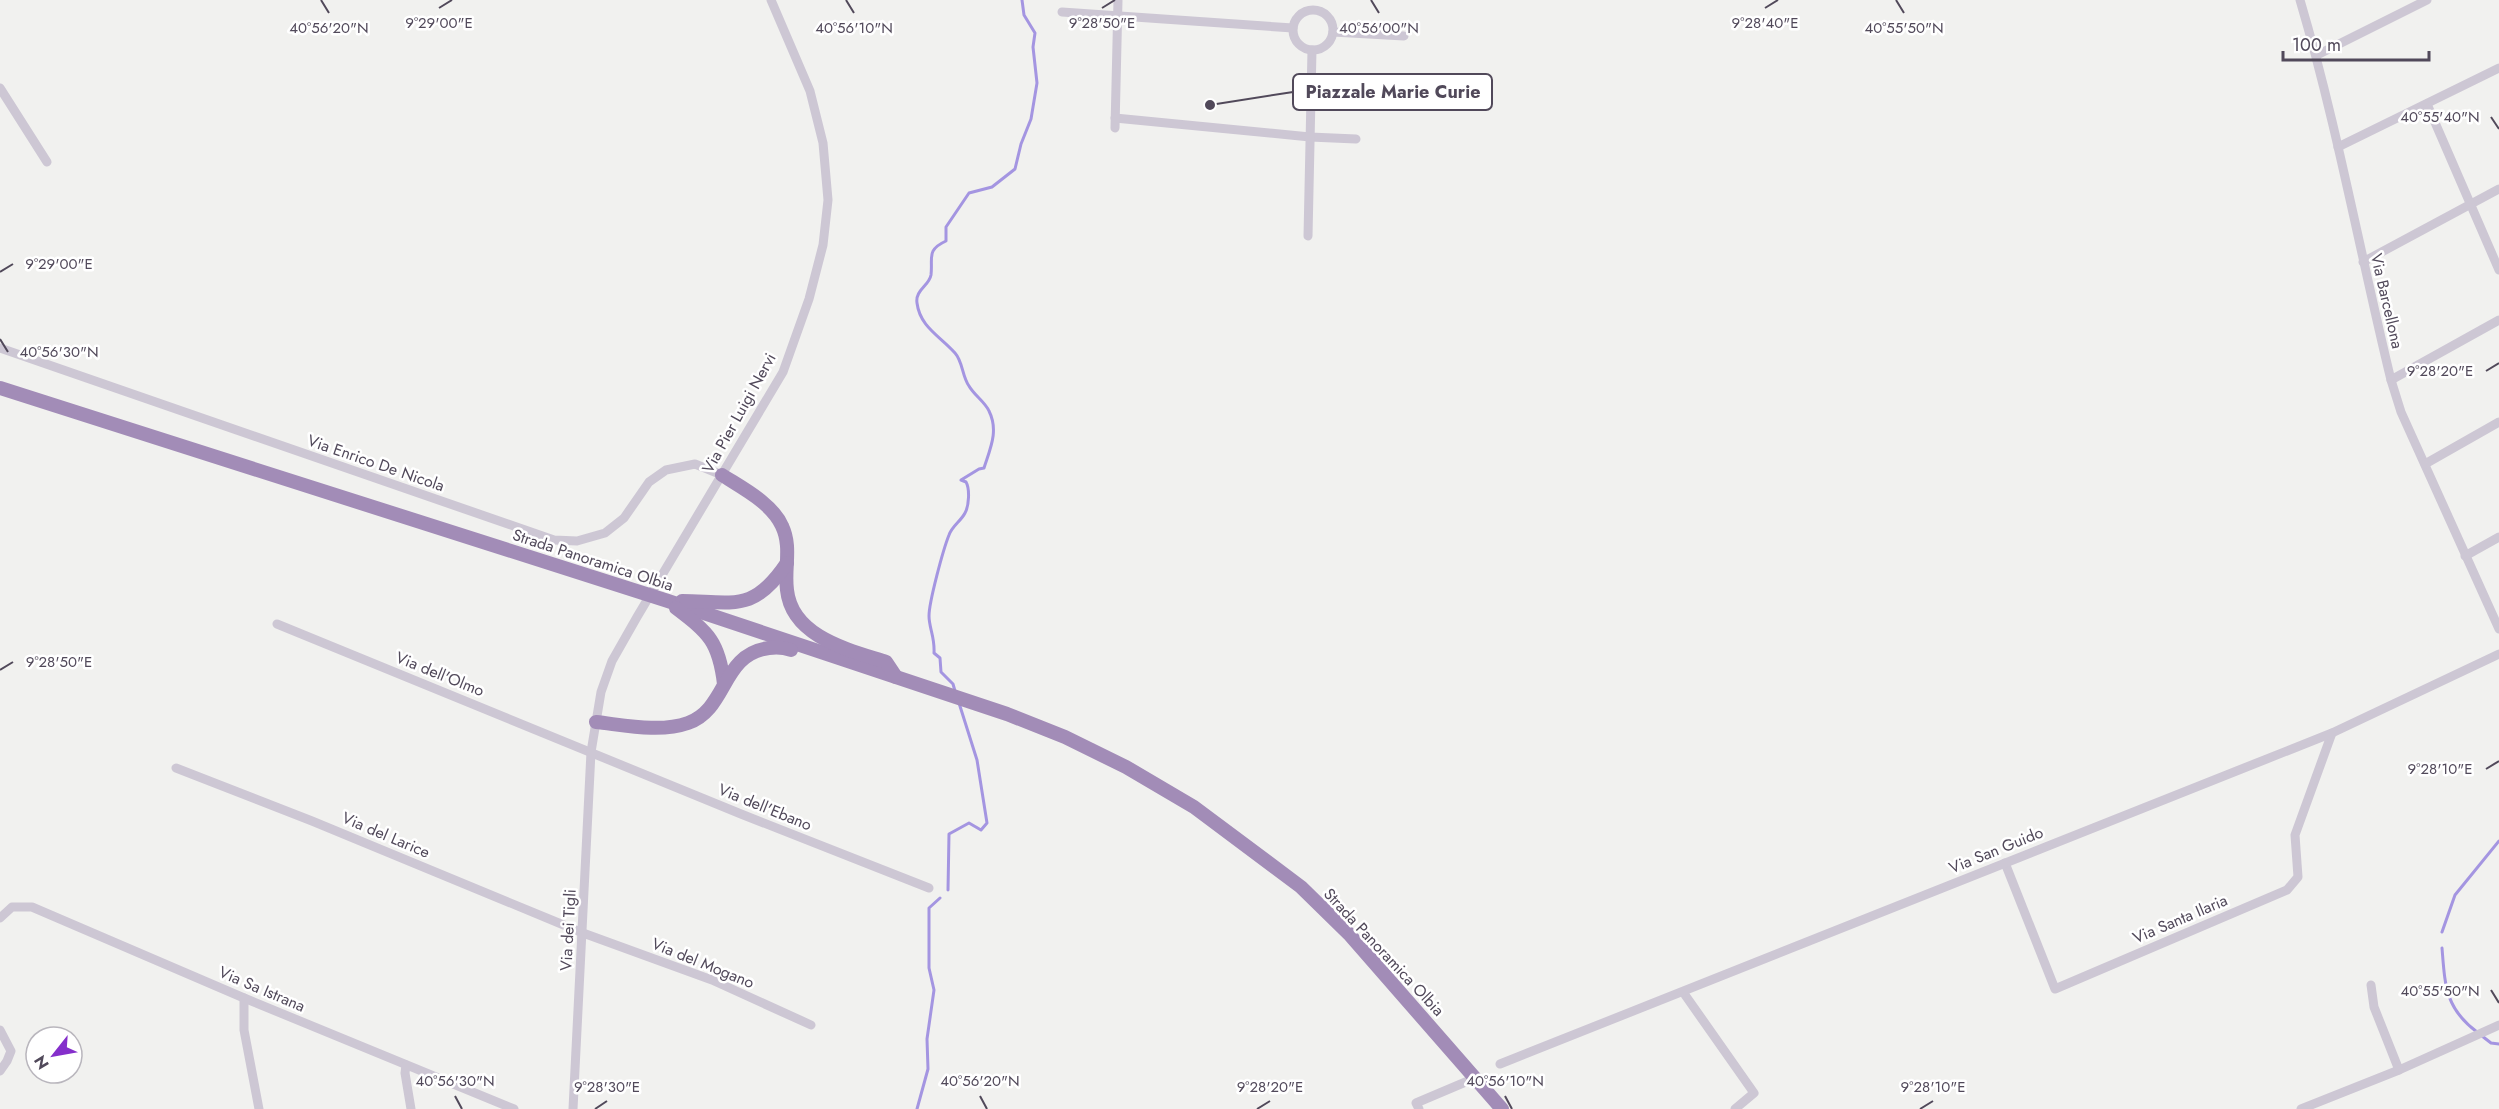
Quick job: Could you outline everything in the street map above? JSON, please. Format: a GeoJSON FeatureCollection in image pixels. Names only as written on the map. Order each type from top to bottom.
{"type":"FeatureCollection","features":[{"type":"Feature","properties":{"kind":"highway","name":"Strada Panoramica Olbia"},"geometry":{"type":"LineString","coordinates":[[0,388],[668,601],[1007,714],[1065,737],[1126,767],[1194,807],[1301,888],[1349,934],[1502,1109]]}},
{"type":"Feature","properties":{"kind":"highway"},"geometry":{"type":"LineString","coordinates":[[722,476],[748,492],[773,513],[781,524],[788,541],[787,591],[793,612],[813,632],[841,648],[886,662],[899,678]]}},
{"type":"Feature","properties":{"kind":"highway"},"geometry":{"type":"LineString","coordinates":[[668,601],[739,602],[758,596],[772,585],[788,562]]}},
{"type":"Feature","properties":{"kind":"highway"},"geometry":{"type":"LineString","coordinates":[[668,601],[698,625],[714,642],[721,660],[724,684]]}},
{"type":"Feature","properties":{"kind":"highway"},"geometry":{"type":"LineString","coordinates":[[596,722],[667,728],[689,723],[704,714],[715,702],[741,659],[758,650],[781,647],[850,671],[874,670]]}},
{"type":"Feature","properties":{"kind":"street","name":"Via Pier Luigi Nervi"},"geometry":{"type":"LineString","coordinates":[[591,753],[601,692],[612,661],[783,372],[809,299],[823,245],[828,200],[823,143],[810,91],[771,0]]}},
{"type":"Feature","properties":{"kind":"street"},"geometry":{"type":"LineString","coordinates":[[1115,128],[1118,0]]}},
{"type":"Feature","properties":{"kind":"street"},"geometry":{"type":"LineString","coordinates":[[1311,10],[1313,0]]}},
{"type":"Feature","properties":{"kind":"street","name":"Via Barcellona"},"geometry":{"type":"LineString","coordinates":[[2300,0],[2316,56],[2362,262],[2401,412],[2499,629]]}},
{"type":"Feature","properties":{"kind":"street"},"geometry":{"type":"LineString","coordinates":[[2316,56],[2427,0]]}},
{"type":"Feature","properties":{"kind":"street"},"geometry":{"type":"LineString","coordinates":[[1311,10],[1321,12],[1328,17],[1333,32],[1328,44],[1321,49],[1312,50],[1298,44],[1293,28],[1301,14],[1311,10]]}},
{"type":"Feature","properties":{"kind":"street"},"geometry":{"type":"LineString","coordinates":[[1062,12],[1293,28]]}},
{"type":"Feature","properties":{"kind":"street"},"geometry":{"type":"LineString","coordinates":[[1333,32],[1404,36]]}},
{"type":"Feature","properties":{"kind":"street"},"geometry":{"type":"LineString","coordinates":[[1308,236],[1312,50]]}},
{"type":"Feature","properties":{"kind":"street"},"geometry":{"type":"LineString","coordinates":[[2338,147],[2499,68]]}},
{"type":"Feature","properties":{"kind":"street"},"geometry":{"type":"LineString","coordinates":[[0,88],[47,162]]}},
{"type":"Feature","properties":{"kind":"street"},"geometry":{"type":"LineString","coordinates":[[2427,104],[2499,270]]}},
{"type":"Feature","properties":{"kind":"street"},"geometry":{"type":"LineString","coordinates":[[1115,118],[1310,137],[1356,139]]}},
{"type":"Feature","properties":{"kind":"street"},"geometry":{"type":"LineString","coordinates":[[2362,262],[2499,189]]}},
{"type":"Feature","properties":{"kind":"street"},"geometry":{"type":"LineString","coordinates":[[2391,380],[2499,320]]}},
{"type":"Feature","properties":{"kind":"street","name":"Via Enrico De Nicola"},"geometry":{"type":"LineString","coordinates":[[0,348],[554,540],[577,541],[605,534],[624,518],[649,482],[666,470],[695,464],[722,476]]}},
{"type":"Feature","properties":{"kind":"street"},"geometry":{"type":"LineString","coordinates":[[2425,464],[2499,422]]}},
{"type":"Feature","properties":{"kind":"street"},"geometry":{"type":"LineString","coordinates":[[2465,556],[2499,537]]}},
{"type":"Feature","properties":{"kind":"street","name":"Via dell'Olmo"},"geometry":{"type":"LineString","coordinates":[[277,624],[591,753]]}},
{"type":"Feature","properties":{"kind":"street","name":"Via San Guido"},"geometry":{"type":"LineString","coordinates":[[1500,1064],[2332,733],[2499,654]]}},
{"type":"Feature","properties":{"kind":"street","name":"Via Santa Ilaria"},"geometry":{"type":"LineString","coordinates":[[2005,863],[2055,989],[2287,890],[2298,877],[2295,835],[2332,733]]}},
{"type":"Feature","properties":{"kind":"street","name":"Via dell'Ebano"},"geometry":{"type":"LineString","coordinates":[[591,753],[929,888]]}},
{"type":"Feature","properties":{"kind":"street","name":"Via dei Tigli"},"geometry":{"type":"LineString","coordinates":[[573,1109],[591,753]]}},
{"type":"Feature","properties":{"kind":"street","name":"Via del Larice"},"geometry":{"type":"LineString","coordinates":[[176,768],[312,821],[583,933]]}},
{"type":"Feature","properties":{"kind":"street","name":"Via Sa Istrana"},"geometry":{"type":"LineString","coordinates":[[0,918],[12,907],[32,907],[244,998],[514,1109]]}},
{"type":"Feature","properties":{"kind":"street","name":"Via del Mogano"},"geometry":{"type":"LineString","coordinates":[[583,933],[712,980],[811,1024]]}},
{"type":"Feature","properties":{"kind":"street"},"geometry":{"type":"LineString","coordinates":[[2371,985],[2374,1007],[2399,1070]]}},
{"type":"Feature","properties":{"kind":"street"},"geometry":{"type":"LineString","coordinates":[[1683,992],[1754,1093],[1735,1109]]}},
{"type":"Feature","properties":{"kind":"street"},"geometry":{"type":"LineString","coordinates":[[244,998],[244,1030],[259,1109]]}},
{"type":"Feature","properties":{"kind":"street"},"geometry":{"type":"LineString","coordinates":[[2301,1109],[2399,1070],[2499,1025]]}},
{"type":"Feature","properties":{"kind":"street"},"geometry":{"type":"LineString","coordinates":[[0,1030],[11,1051],[0,1071]]}},
{"type":"Feature","properties":{"kind":"street"},"geometry":{"type":"LineString","coordinates":[[406,1065],[405,1073],[411,1109]]}},
{"type":"Feature","properties":{"kind":"street"},"geometry":{"type":"LineString","coordinates":[[1418,1106],[1475,1078]]}},
{"type":"Feature","properties":{"kind":"waterway"},"geometry":{"type":"LineString","coordinates":[[955,691],[953,684],[941,672],[940,658],[934,653],[929,620],[930,609],[949,535],[963,516],[967,506],[967,485],[961,480],[984,468],[991,447],[993,426],[987,408],[967,382],[958,357],[922,319],[917,299],[920,291],[930,279],[933,251],[946,241],[946,227],[969,193],[992,187],[1015,169],[1021,144],[1031,119],[1037,83],[1033,47],[1035,33],[1024,15],[1022,0]]}},
{"type":"Feature","properties":{"kind":"waterway"},"geometry":{"type":"LineString","coordinates":[[948,890],[949,834],[969,823],[981,830],[987,823],[977,760],[959,703]]}},
{"type":"Feature","properties":{"kind":"waterway"},"geometry":{"type":"LineString","coordinates":[[2442,932],[2455,895],[2499,841]]}},
{"type":"Feature","properties":{"kind":"waterway"},"geometry":{"type":"LineString","coordinates":[[917,1109],[928,1069],[927,1039],[934,990],[929,968],[929,908],[940,898]]}},
{"type":"Feature","properties":{"kind":"waterway"},"geometry":{"type":"LineString","coordinates":[[2442,948],[2446,985],[2453,1005],[2458,1014],[2477,1032]]}},
{"type":"Feature","properties":{"kind":"waterway"},"geometry":{"type":"LineString","coordinates":[[2482,1036],[2491,1043],[2499,1044]]}},
{"type":"Feature","properties":{"kind":"place","name":"Piazzale Marie Curie"},"geometry":{"type":"Point","coordinates":[1210,105]}}]}
